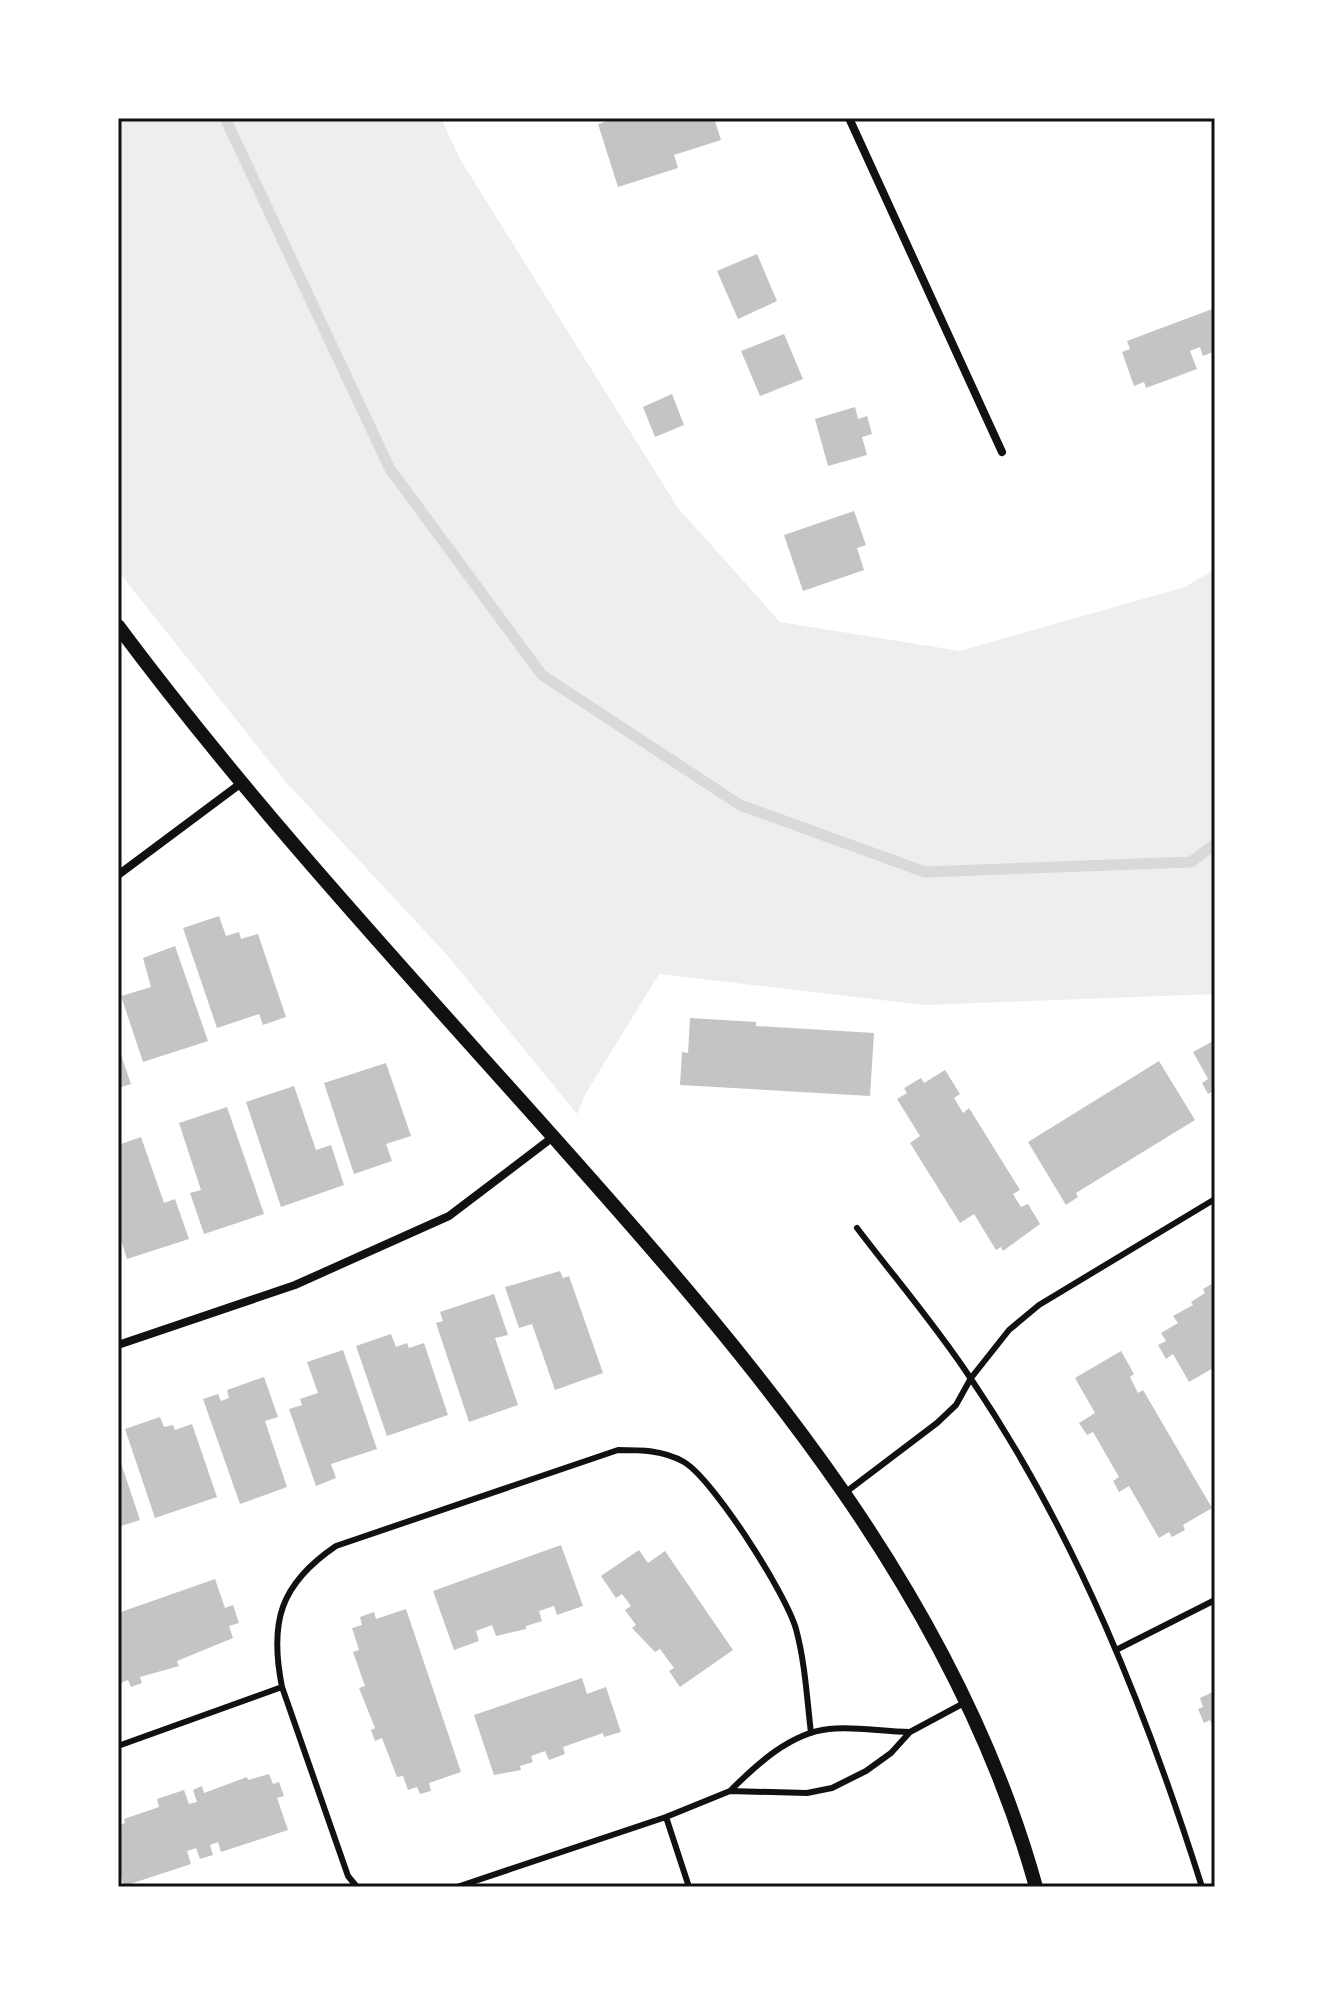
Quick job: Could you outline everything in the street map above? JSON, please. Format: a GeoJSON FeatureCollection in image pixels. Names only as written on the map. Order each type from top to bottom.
{"type":"FeatureCollection","features":[{"type":"Feature","properties":{"kind":"street"},"geometry":{"type":"LineString","coordinates":[[849,118],[1002,452]]}},
{"type":"Feature","properties":{"kind":"street"},"geometry":{"type":"LineString","coordinates":[[118,626],[240,784],[763,1379],[846,1492],[915,1602],[966,1701],[1025,1848],[1036,1887]]}},
{"type":"Feature","properties":{"kind":"street"},"geometry":{"type":"LineString","coordinates":[[118,875],[135,866],[240,784]]}},
{"type":"Feature","properties":{"kind":"street"},"geometry":{"type":"LineString","coordinates":[[118,1345],[295,1285],[449,1216],[553,1137]]}},
{"type":"Feature","properties":{"kind":"lane"},"geometry":{"type":"LineString","coordinates":[[846,1492],[956,1405],[971,1378],[1009,1330],[1039,1305],[1215,1199]]}},
{"type":"Feature","properties":{"kind":"lane"},"geometry":{"type":"LineString","coordinates":[[857,1228],[971,1378],[1027,1471],[1118,1649],[1166,1772],[1202,1887]]}},
{"type":"Feature","properties":{"kind":"lane"},"geometry":{"type":"LineString","coordinates":[[357,1887],[348,1876],[282,1687],[275,1651],[285,1599],[303,1571],[336,1546],[618,1450],[643,1449],[666,1454],[700,1476],[779,1587],[797,1632],[811,1733]]}},
{"type":"Feature","properties":{"kind":"lane"},"geometry":{"type":"LineString","coordinates":[[1118,1649],[1215,1600]]}},
{"type":"Feature","properties":{"kind":"lane"},"geometry":{"type":"LineString","coordinates":[[118,1746],[282,1687]]}},
{"type":"Feature","properties":{"kind":"lane"},"geometry":{"type":"LineString","coordinates":[[730,1791],[807,1793],[832,1788],[879,1762],[910,1732],[966,1701]]}},
{"type":"Feature","properties":{"kind":"lane"},"geometry":{"type":"LineString","coordinates":[[457,1887],[666,1817],[730,1791],[768,1757],[811,1733],[846,1729],[910,1732]]}},
{"type":"Feature","properties":{"kind":"lane"},"geometry":{"type":"LineString","coordinates":[[666,1817],[689,1887]]}},
{"type":"Feature","properties":{"kind":"shaded area"},"geometry":{"type":"Polygon","coordinates":[[[118,118],[441,118],[460,159],[678,508],[780,622],[960,651],[1185,587],[1215,569],[1215,994],[924,1005],[659,974],[586,1093],[577,1114],[448,956],[285,781],[118,571],[118,118]]]}},
{"type":"Feature","properties":{"kind":"building"},"geometry":{"type":"Polygon","coordinates":[[[616,118],[714,118],[721,140],[674,155],[678,168],[618,187],[598,124],[616,118]]]}},
{"type":"Feature","properties":{"kind":"building"},"geometry":{"type":"Polygon","coordinates":[[[757,254],[777,301],[738,319],[717,271],[757,254]]]}},
{"type":"Feature","properties":{"kind":"building"},"geometry":{"type":"Polygon","coordinates":[[[1215,308],[1215,351],[1203,356],[1200,347],[1190,351],[1197,369],[1146,388],[1144,382],[1134,386],[1122,352],[1130,349],[1127,341],[1215,308]]]}},
{"type":"Feature","properties":{"kind":"building"},"geometry":{"type":"Polygon","coordinates":[[[784,334],[803,379],[760,396],[741,351],[784,334]]]}},
{"type":"Feature","properties":{"kind":"building"},"geometry":{"type":"Polygon","coordinates":[[[672,394],[684,425],[655,437],[643,407],[672,394]]]}},
{"type":"Feature","properties":{"kind":"building"},"geometry":{"type":"Polygon","coordinates":[[[855,407],[858,419],[867,416],[872,434],[862,437],[867,455],[828,466],[815,419],[855,407]]]}},
{"type":"Feature","properties":{"kind":"building"},"geometry":{"type":"Polygon","coordinates":[[[854,511],[866,545],[857,548],[864,570],[803,591],[784,535],[854,511]]]}},
{"type":"Feature","properties":{"kind":"building"},"geometry":{"type":"Polygon","coordinates":[[[219,916],[226,936],[239,932],[241,939],[258,934],[286,1017],[263,1025],[259,1014],[217,1028],[183,928],[219,916]]]}},
{"type":"Feature","properties":{"kind":"building"},"geometry":{"type":"Polygon","coordinates":[[[175,946],[208,1041],[143,1062],[121,996],[151,987],[143,958],[175,946]]]}},
{"type":"Feature","properties":{"kind":"building"},"geometry":{"type":"Polygon","coordinates":[[[690,1018],[756,1022],[756,1026],[874,1033],[870,1096],[680,1085],[682,1052],[688,1053],[690,1018]]]}},
{"type":"Feature","properties":{"kind":"building"},"geometry":{"type":"Polygon","coordinates":[[[1215,1040],[1215,1090],[1208,1094],[1202,1083],[1208,1079],[1193,1052],[1215,1040]]]}},
{"type":"Feature","properties":{"kind":"building"},"geometry":{"type":"Polygon","coordinates":[[[118,1046],[131,1084],[118,1088],[118,1046]]]}},
{"type":"Feature","properties":{"kind":"building"},"geometry":{"type":"Polygon","coordinates":[[[1159,1061],[1195,1120],[1076,1193],[1078,1197],[1066,1205],[1028,1142],[1159,1061]]]}},
{"type":"Feature","properties":{"kind":"building"},"geometry":{"type":"Polygon","coordinates":[[[386,1063],[411,1136],[386,1144],[392,1161],[354,1174],[324,1083],[386,1063]]]}},
{"type":"Feature","properties":{"kind":"building"},"geometry":{"type":"Polygon","coordinates":[[[945,1070],[960,1094],[954,1098],[963,1113],[969,1108],[1020,1190],[1013,1194],[1021,1207],[1028,1204],[1040,1224],[1003,1251],[1001,1247],[996,1250],[974,1214],[960,1223],[910,1143],[920,1136],[897,1099],[907,1093],[904,1088],[921,1078],[924,1083],[945,1070]]]}},
{"type":"Feature","properties":{"kind":"building"},"geometry":{"type":"Polygon","coordinates":[[[294,1086],[316,1150],[331,1145],[344,1185],[281,1207],[246,1102],[294,1086]]]}},
{"type":"Feature","properties":{"kind":"building"},"geometry":{"type":"Polygon","coordinates":[[[227,1107],[264,1214],[204,1234],[190,1193],[201,1190],[179,1123],[227,1107]]]}},
{"type":"Feature","properties":{"kind":"building"},"geometry":{"type":"Polygon","coordinates":[[[141,1137],[164,1203],[175,1199],[189,1239],[127,1259],[118,1231],[118,1145],[141,1137]]]}},
{"type":"Feature","properties":{"kind":"building"},"geometry":{"type":"Polygon","coordinates":[[[560,1271],[563,1278],[569,1276],[603,1373],[555,1390],[532,1324],[519,1328],[505,1287],[560,1271]]]}},
{"type":"Feature","properties":{"kind":"building"},"geometry":{"type":"Polygon","coordinates":[[[1215,1282],[1215,1367],[1189,1382],[1173,1354],[1166,1359],[1158,1345],[1166,1341],[1161,1333],[1178,1323],[1173,1316],[1193,1305],[1191,1302],[1205,1293],[1203,1289],[1215,1282]]]}},
{"type":"Feature","properties":{"kind":"building"},"geometry":{"type":"Polygon","coordinates":[[[494,1294],[508,1335],[495,1338],[518,1405],[469,1422],[436,1323],[443,1321],[440,1312],[494,1294]]]}},
{"type":"Feature","properties":{"kind":"building"},"geometry":{"type":"Polygon","coordinates":[[[391,1334],[396,1347],[407,1343],[409,1348],[424,1343],[448,1415],[387,1436],[356,1346],[391,1334]]]}},
{"type":"Feature","properties":{"kind":"building"},"geometry":{"type":"Polygon","coordinates":[[[343,1350],[377,1449],[331,1464],[336,1478],[316,1486],[289,1409],[302,1405],[300,1399],[318,1393],[307,1362],[343,1350]]]}},
{"type":"Feature","properties":{"kind":"building"},"geometry":{"type":"Polygon","coordinates":[[[1121,1351],[1134,1374],[1130,1377],[1138,1393],[1143,1390],[1212,1508],[1183,1525],[1185,1530],[1172,1537],[1169,1532],[1159,1538],[1129,1486],[1119,1492],[1113,1481],[1119,1477],[1093,1432],[1087,1435],[1079,1423],[1095,1413],[1075,1378],[1121,1351]]]}},
{"type":"Feature","properties":{"kind":"building"},"geometry":{"type":"Polygon","coordinates":[[[264,1377],[278,1417],[265,1421],[287,1487],[240,1504],[203,1399],[218,1394],[221,1401],[229,1398],[227,1390],[264,1377]]]}},
{"type":"Feature","properties":{"kind":"building"},"geometry":{"type":"Polygon","coordinates":[[[160,1417],[164,1427],[173,1425],[175,1430],[192,1424],[217,1497],[155,1518],[125,1429],[160,1417]]]}},
{"type":"Feature","properties":{"kind":"building"},"geometry":{"type":"Polygon","coordinates":[[[118,1454],[140,1520],[118,1527],[118,1454]]]}},
{"type":"Feature","properties":{"kind":"building"},"geometry":{"type":"Polygon","coordinates":[[[561,1545],[583,1606],[557,1615],[554,1606],[539,1611],[542,1621],[526,1626],[526,1629],[496,1636],[492,1625],[476,1631],[479,1641],[454,1650],[433,1591],[561,1545]]]}},
{"type":"Feature","properties":{"kind":"building"},"geometry":{"type":"Polygon","coordinates":[[[639,1550],[648,1563],[665,1551],[733,1650],[680,1687],[669,1671],[674,1668],[660,1649],[655,1652],[632,1628],[636,1625],[625,1610],[631,1606],[622,1594],[616,1598],[601,1576],[639,1550]]]}},
{"type":"Feature","properties":{"kind":"building"},"geometry":{"type":"Polygon","coordinates":[[[215,1579],[225,1608],[233,1605],[239,1623],[229,1626],[233,1638],[177,1661],[179,1666],[140,1677],[142,1683],[131,1687],[128,1680],[118,1684],[118,1613],[215,1579]]]}},
{"type":"Feature","properties":{"kind":"building"},"geometry":{"type":"Polygon","coordinates":[[[406,1609],[461,1772],[429,1783],[431,1791],[420,1794],[417,1787],[408,1790],[403,1776],[397,1777],[382,1738],[375,1741],[371,1730],[375,1728],[359,1688],[365,1686],[353,1652],[359,1650],[352,1628],[362,1625],[360,1617],[374,1612],[376,1619],[406,1609]]]}},
{"type":"Feature","properties":{"kind":"building"},"geometry":{"type":"Polygon","coordinates":[[[582,1678],[587,1694],[606,1687],[621,1732],[604,1737],[603,1733],[563,1747],[565,1754],[549,1760],[545,1751],[531,1756],[533,1762],[520,1766],[521,1770],[494,1775],[474,1715],[582,1678]]]}},
{"type":"Feature","properties":{"kind":"building"},"geometry":{"type":"Polygon","coordinates":[[[1215,1691],[1215,1730],[1210,1720],[1204,1723],[1198,1709],[1203,1707],[1200,1698],[1215,1691]]]}},
{"type":"Feature","properties":{"kind":"building"},"geometry":{"type":"Polygon","coordinates":[[[269,1774],[273,1784],[279,1782],[284,1796],[277,1798],[288,1830],[221,1852],[218,1842],[210,1845],[213,1855],[200,1859],[196,1848],[187,1851],[191,1864],[124,1886],[118,1867],[118,1826],[125,1823],[124,1819],[159,1807],[157,1799],[184,1790],[189,1804],[197,1802],[193,1790],[202,1786],[204,1793],[247,1777],[248,1780],[269,1774]]]}},
{"type":"Feature","properties":{"kind":"waterway"},"geometry":{"type":"LineString","coordinates":[[225,118],[390,469],[542,675],[740,805],[925,872],[1191,862],[1215,844]]}}]}
